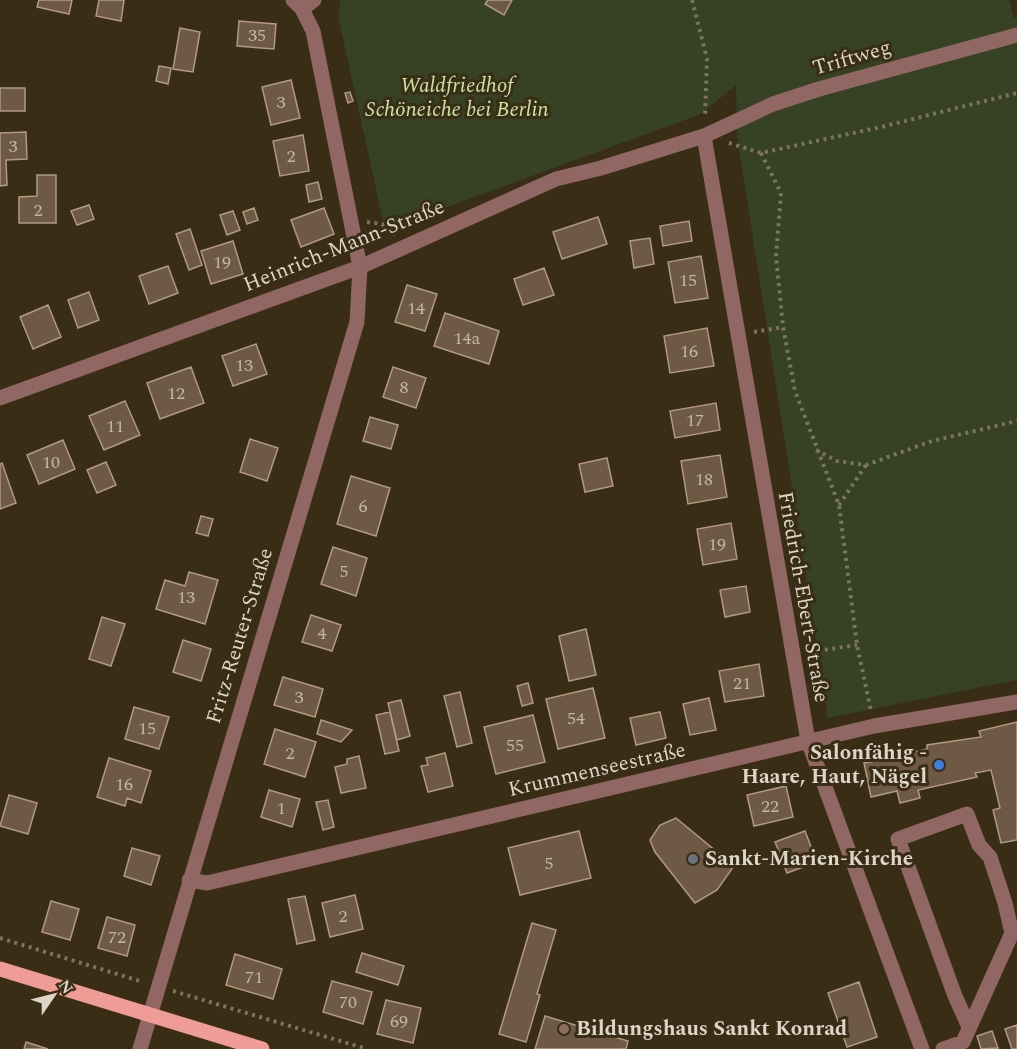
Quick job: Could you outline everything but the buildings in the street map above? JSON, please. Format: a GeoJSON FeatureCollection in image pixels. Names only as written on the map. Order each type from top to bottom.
{"type":"FeatureCollection","features":[{"type":"Feature","properties":{"kind":"main road"},"geometry":{"type":"LineString","coordinates":[[0,969],[262,1049]]}},
{"type":"Feature","properties":{"kind":"street","name":"Fritz-Reuter-Straße"},"geometry":{"type":"LineString","coordinates":[[140,1049],[357,322],[360,267],[313,31],[303,3]]}},
{"type":"Feature","properties":{"kind":"street","name":"Triftweg"},"geometry":{"type":"LineString","coordinates":[[704,136],[773,104],[819,89],[1017,35]]}},
{"type":"Feature","properties":{"kind":"street","name":"Heinrich-Mann-Straße"},"geometry":{"type":"LineString","coordinates":[[0,398],[360,267],[556,179],[601,168],[704,136]]}},
{"type":"Feature","properties":{"kind":"street","name":"Friedrich-Ebert-Straße"},"geometry":{"type":"LineString","coordinates":[[704,136],[808,741],[922,1049]]}},
{"type":"Feature","properties":{"kind":"street","name":"Krummenseestraße"},"geometry":{"type":"LineString","coordinates":[[189,880],[207,883],[874,726],[1017,702]]}},
{"type":"Feature","properties":{"kind":"street"},"geometry":{"type":"LineString","coordinates":[[944,1049],[963,1042],[1012,933],[990,857],[979,845],[967,814],[898,839],[950,985],[969,1027]]}},
{"type":"Feature","properties":{"kind":"path"},"geometry":{"type":"LineString","coordinates":[[692,0],[707,59],[704,136],[761,153],[881,127],[1017,93]]}},
{"type":"Feature","properties":{"kind":"path"},"geometry":{"type":"LineString","coordinates":[[761,153],[781,193],[776,256],[783,327],[795,391],[839,505],[856,645],[874,726]]}},
{"type":"Feature","properties":{"kind":"path"},"geometry":{"type":"LineString","coordinates":[[351,217],[382,224],[395,235]]}},
{"type":"Feature","properties":{"kind":"path"},"geometry":{"type":"LineString","coordinates":[[738,335],[783,327]]}},
{"type":"Feature","properties":{"kind":"path"},"geometry":{"type":"LineString","coordinates":[[816,450],[837,461],[866,465],[932,441],[1017,421]]}},
{"type":"Feature","properties":{"kind":"path"},"geometry":{"type":"LineString","coordinates":[[839,505],[866,465]]}},
{"type":"Feature","properties":{"kind":"path"},"geometry":{"type":"LineString","coordinates":[[792,654],[856,645]]}},
{"type":"Feature","properties":{"kind":"path"},"geometry":{"type":"LineString","coordinates":[[0,938],[368,1049]]}},
{"type":"Feature","properties":{"kind":"green space","name":"Waldfriedhof Schöneiche bei Berlin"},"geometry":{"type":"Polygon","coordinates":[[[341,0],[1009,0],[1014,18],[1017,17],[1017,680],[828,718],[737,136],[736,85],[701,114],[385,230],[338,16],[341,0]]]}},
{"type":"Feature","properties":{"kind":"place","name":"Salonfähig - Haare, Haut, Nägel"},"geometry":{"type":"Point","coordinates":[939,765]}},
{"type":"Feature","properties":{"kind":"place","name":"Sankt-Marien-Kirche"},"geometry":{"type":"Point","coordinates":[693,859]}},
{"type":"Feature","properties":{"kind":"place","name":"Bildungshaus Sankt Konrad"},"geometry":{"type":"Point","coordinates":[564,1029]}}]}
